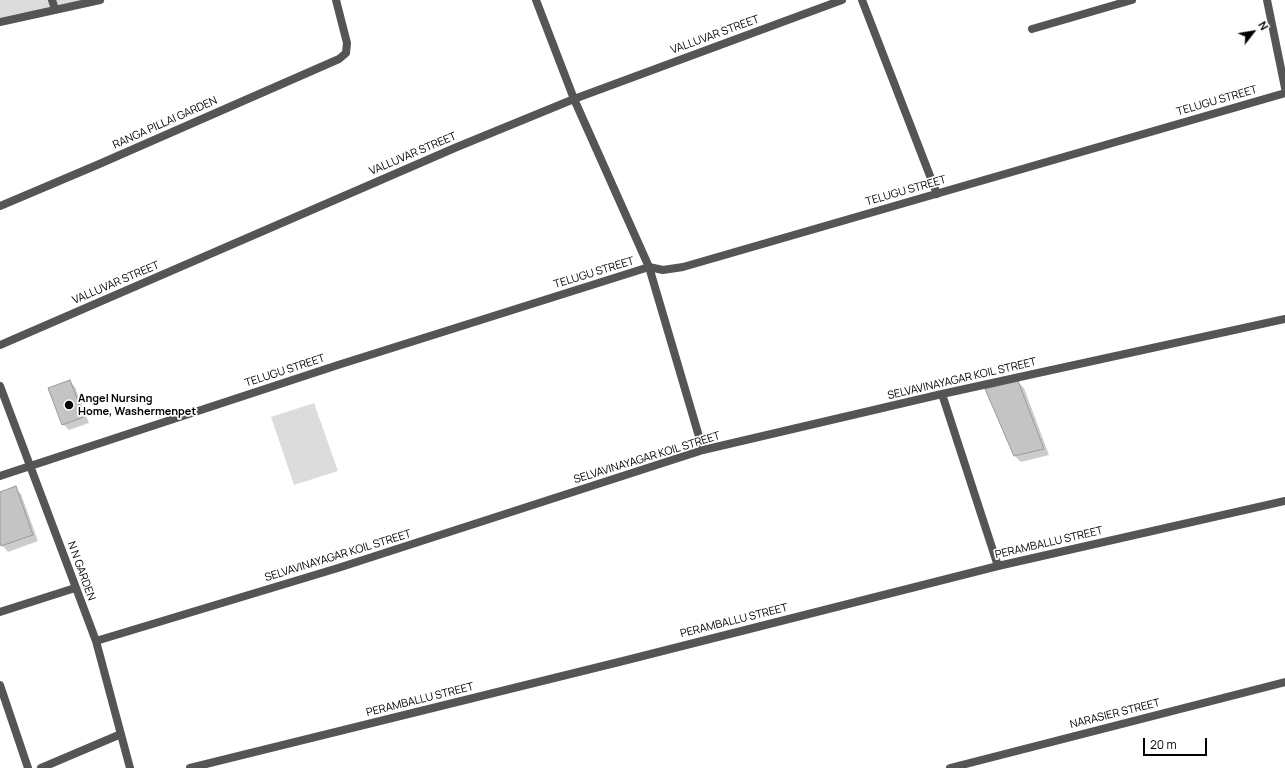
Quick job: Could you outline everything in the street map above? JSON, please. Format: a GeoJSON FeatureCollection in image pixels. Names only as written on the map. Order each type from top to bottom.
{"type":"FeatureCollection","features":[{"type":"Feature","properties":{"kind":"street"},"geometry":{"type":"LineString","coordinates":[[52,0],[55,9]]}},
{"type":"Feature","properties":{"kind":"street"},"geometry":{"type":"LineString","coordinates":[[0,22],[100,0]]}},
{"type":"Feature","properties":{"kind":"street","name":"RANGA PILLAI GARDEN"},"geometry":{"type":"LineString","coordinates":[[0,206],[339,59],[346,53],[347,42],[336,0]]}},
{"type":"Feature","properties":{"kind":"street"},"geometry":{"type":"LineString","coordinates":[[536,0],[574,99],[649,267],[703,450]]}},
{"type":"Feature","properties":{"kind":"street","name":"VALLUVAR STREET"},"geometry":{"type":"LineString","coordinates":[[0,345],[450,150],[574,99],[842,0]]}},
{"type":"Feature","properties":{"kind":"street"},"geometry":{"type":"LineString","coordinates":[[862,0],[937,194]]}},
{"type":"Feature","properties":{"kind":"street"},"geometry":{"type":"LineString","coordinates":[[1032,29],[1132,0]]}},
{"type":"Feature","properties":{"kind":"street"},"geometry":{"type":"LineString","coordinates":[[1267,0],[1285,88]]}},
{"type":"Feature","properties":{"kind":"street","name":"TELUGU STREET"},"geometry":{"type":"LineString","coordinates":[[0,476],[338,365],[649,267],[662,270],[683,267],[1285,93]]}},
{"type":"Feature","properties":{"kind":"street","name":"SELVAVINAYAGAR KOIL STREET"},"geometry":{"type":"LineString","coordinates":[[96,640],[338,568],[703,450],[942,394],[1285,319]]}},
{"type":"Feature","properties":{"kind":"street","name":"N N GARDEN"},"geometry":{"type":"LineString","coordinates":[[0,386],[96,640],[130,768]]}},
{"type":"Feature","properties":{"kind":"street"},"geometry":{"type":"LineString","coordinates":[[942,394],[998,566]]}},
{"type":"Feature","properties":{"kind":"street","name":"PERAMBALLU STREET"},"geometry":{"type":"LineString","coordinates":[[190,768],[623,661],[998,566],[1285,501]]}},
{"type":"Feature","properties":{"kind":"street"},"geometry":{"type":"LineString","coordinates":[[0,612],[76,588]]}},
{"type":"Feature","properties":{"kind":"street","name":"NARASIER STREET"},"geometry":{"type":"LineString","coordinates":[[950,768],[1285,682]]}},
{"type":"Feature","properties":{"kind":"street"},"geometry":{"type":"LineString","coordinates":[[0,685],[28,768]]}},
{"type":"Feature","properties":{"kind":"street"},"geometry":{"type":"LineString","coordinates":[[41,768],[121,734]]}},
{"type":"Feature","properties":{"kind":"shaded area"},"geometry":{"type":"Polygon","coordinates":[[[0,0],[107,0],[0,21],[0,0]]]}},
{"type":"Feature","properties":{"kind":"shaded area"},"geometry":{"type":"Polygon","coordinates":[[[314,403],[338,471],[294,485],[271,417],[314,403]]]}},
{"type":"Feature","properties":{"kind":"building"},"geometry":{"type":"Polygon","coordinates":[[[70,380],[84,417],[62,425],[48,388],[70,380]]]}},
{"type":"Feature","properties":{"kind":"building"},"geometry":{"type":"Polygon","coordinates":[[[1018,381],[1044,449],[1014,456],[985,389],[1018,381]]]}},
{"type":"Feature","properties":{"kind":"building"},"geometry":{"type":"Polygon","coordinates":[[[16,486],[33,535],[1,546],[0,492],[16,486]]]}},
{"type":"Feature","properties":{"kind":"place","name":"Angel Nursing Home, Washermenpet"},"geometry":{"type":"Point","coordinates":[69,405]}}]}
